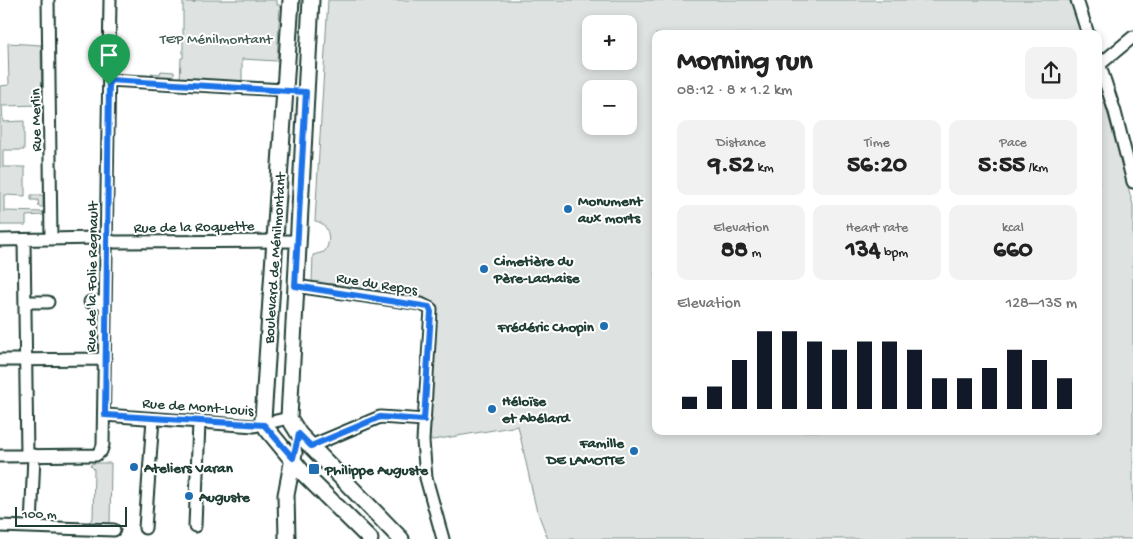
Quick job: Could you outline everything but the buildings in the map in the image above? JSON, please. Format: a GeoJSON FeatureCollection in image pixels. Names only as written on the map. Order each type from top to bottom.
{"type":"FeatureCollection","features":[{"type":"Feature","properties":{"kind":"main road","name":"Boulevard de Ménilmontant"},"geometry":{"type":"LineString","coordinates":[[264,425],[291,0]]}},
{"type":"Feature","properties":{"kind":"main road","name":"Boulevard de Ménilmontant"},"geometry":{"type":"LineString","coordinates":[[289,418],[311,0]]}},
{"type":"Feature","properties":{"kind":"main road"},"geometry":{"type":"LineString","coordinates":[[284,90],[306,92]]}},
{"type":"Feature","properties":{"kind":"main road"},"geometry":{"type":"LineString","coordinates":[[289,418],[299,434],[401,539]]}},
{"type":"Feature","properties":{"kind":"main road"},"geometry":{"type":"LineString","coordinates":[[264,425],[293,458],[304,474],[370,539]]}},
{"type":"Feature","properties":{"kind":"main road"},"geometry":{"type":"LineString","coordinates":[[287,539],[286,495],[299,434]]}},
{"type":"Feature","properties":{"kind":"main road"},"geometry":{"type":"LineString","coordinates":[[279,443],[282,482],[286,495]]}},
{"type":"Feature","properties":{"kind":"street","name":"Rue Merlin"},"geometry":{"type":"LineString","coordinates":[[48,0],[51,239]]}},
{"type":"Feature","properties":{"kind":"street","name":"Rue de la Folie Regnault"},"geometry":{"type":"LineString","coordinates":[[0,456],[96,455],[101,451],[103,445],[105,415],[110,0]]}},
{"type":"Feature","properties":{"kind":"street"},"geometry":{"type":"LineString","coordinates":[[1077,0],[1087,30]]}},
{"type":"Feature","properties":{"kind":"street"},"geometry":{"type":"LineString","coordinates":[[1102,62],[1133,37]]}},
{"type":"Feature","properties":{"kind":"street"},"geometry":{"type":"LineString","coordinates":[[1102,73],[1115,112],[1133,182]]}},
{"type":"Feature","properties":{"kind":"street"},"geometry":{"type":"LineString","coordinates":[[109,80],[284,90]]}},
{"type":"Feature","properties":{"kind":"street","name":"Rue de la Roquette"},"geometry":{"type":"LineString","coordinates":[[0,240],[51,239],[106,240],[115,242],[298,241]]}},
{"type":"Feature","properties":{"kind":"street"},"geometry":{"type":"LineString","coordinates":[[24,240],[25,360],[31,456],[32,527]]}},
{"type":"Feature","properties":{"kind":"street","name":"Rue du Repos"},"geometry":{"type":"LineString","coordinates":[[295,286],[429,307],[431,312],[423,441],[426,478],[443,539]]}},
{"type":"Feature","properties":{"kind":"street"},"geometry":{"type":"LineString","coordinates":[[25,302],[48,302]]}},
{"type":"Feature","properties":{"kind":"street"},"geometry":{"type":"LineString","coordinates":[[90,302],[105,302]]}},
{"type":"Feature","properties":{"kind":"street"},"geometry":{"type":"LineString","coordinates":[[0,360],[105,359]]}},
{"type":"Feature","properties":{"kind":"street","name":"Rue de Mont-Louis"},"geometry":{"type":"LineString","coordinates":[[105,415],[264,425],[289,418]]}},
{"type":"Feature","properties":{"kind":"street"},"geometry":{"type":"LineString","coordinates":[[311,446],[380,417],[424,420]]}},
{"type":"Feature","properties":{"kind":"street"},"geometry":{"type":"LineString","coordinates":[[145,528],[153,418]]}},
{"type":"Feature","properties":{"kind":"street"},"geometry":{"type":"LineString","coordinates":[[195,526],[198,422]]}},
{"type":"Feature","properties":{"kind":"street"},"geometry":{"type":"LineString","coordinates":[[0,526],[114,530]]}},
{"type":"Feature","properties":{"kind":"green space","name":"TEP Ménilmontant"},"geometry":{"type":"Polygon","coordinates":[[[187,0],[277,0],[277,5],[280,5],[277,61],[242,59],[242,84],[180,81],[181,58],[183,58],[183,2],[196,2],[187,0]]]}},
{"type":"Feature","properties":{"kind":"green space","name":"Cimetière du Père-Lachaise"},"geometry":{"type":"Polygon","coordinates":[[[328,0],[1070,0],[1081,30],[652,30],[652,435],[1102,435],[1102,94],[1133,205],[1133,539],[548,539],[536,508],[518,426],[427,441],[434,302],[312,283],[313,255],[324,252],[328,244],[327,229],[324,225],[315,221],[328,0]]]}},
{"type":"Feature","properties":{"kind":"green space"},"geometry":{"type":"Polygon","coordinates":[[[8,43],[41,45],[42,105],[2,106],[3,122],[24,121],[24,150],[3,150],[3,167],[25,167],[25,196],[4,195],[4,211],[43,212],[43,215],[26,216],[26,225],[0,225],[0,86],[9,85],[8,43]]]}},
{"type":"Feature","properties":{"kind":"green space"},"geometry":{"type":"Polygon","coordinates":[[[161,71],[174,72],[174,80],[151,79],[151,73],[160,74],[161,71]]]}},
{"type":"Feature","properties":{"kind":"green space"},"geometry":{"type":"Polygon","coordinates":[[[31,195],[43,195],[43,207],[39,207],[38,200],[31,200],[31,195]]]}},
{"type":"Feature","properties":{"kind":"green space"},"geometry":{"type":"Polygon","coordinates":[[[94,463],[111,463],[110,526],[90,526],[89,522],[93,518],[94,469],[90,465],[94,463]]]}},
{"type":"Feature","properties":{"kind":"place","name":"Monument aux morts"},"geometry":{"type":"Point","coordinates":[568,209]}},
{"type":"Feature","properties":{"kind":"place","name":"Cimetière du Père-Lachaise"},"geometry":{"type":"Point","coordinates":[484,269]}},
{"type":"Feature","properties":{"kind":"place","name":"Frédéric Chopin"},"geometry":{"type":"Point","coordinates":[604,326]}},
{"type":"Feature","properties":{"kind":"place","name":"Héloïse et Abélard"},"geometry":{"type":"Point","coordinates":[492,409]}},
{"type":"Feature","properties":{"kind":"place","name":"Famille DE LAMOTTE"},"geometry":{"type":"Point","coordinates":[634,451]}},
{"type":"Feature","properties":{"kind":"place","name":"Ateliers Varan"},"geometry":{"type":"Point","coordinates":[134,467]}},
{"type":"Feature","properties":{"kind":"place","name":"Philippe Auguste"},"geometry":{"type":"Point","coordinates":[314,469]}},
{"type":"Feature","properties":{"kind":"place","name":"Auguste"},"geometry":{"type":"Point","coordinates":[189,496]}},
{"type":"Feature","properties":{"kind":"route"},"geometry":{"type":"LineString","coordinates":[[109,80],[306,92],[295,286],[421,304],[431,309],[424,420],[380,417],[311,446],[299,434],[293,458],[264,425],[254,426],[105,415],[104,367],[109,85],[109,80]]}}]}
